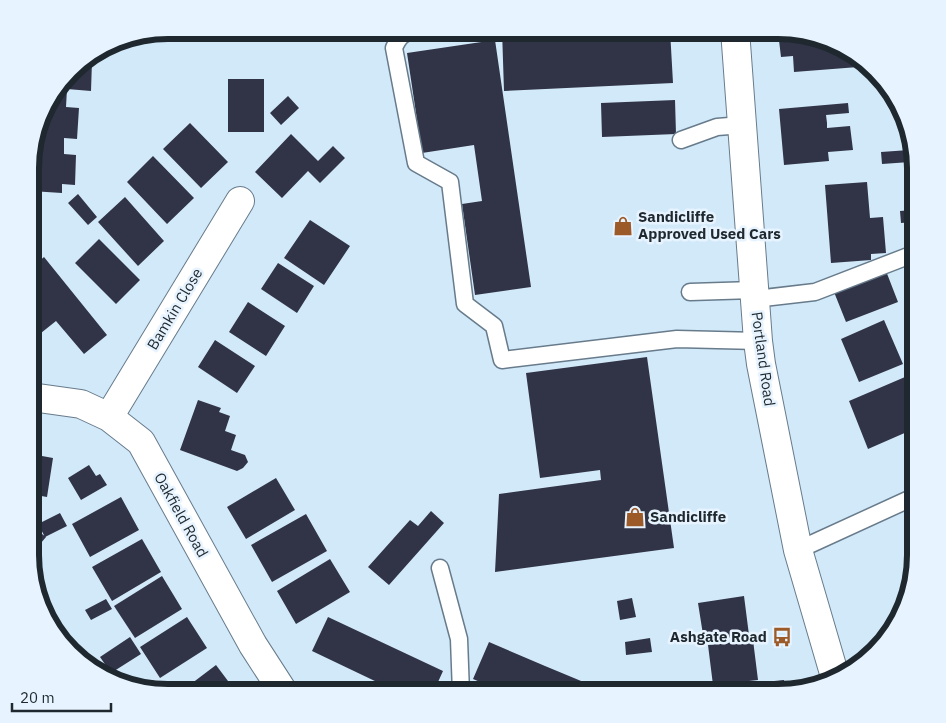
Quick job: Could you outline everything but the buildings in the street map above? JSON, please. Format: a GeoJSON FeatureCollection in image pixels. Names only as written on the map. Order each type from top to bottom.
{"type":"FeatureCollection","features":[{"type":"Feature","properties":{"kind":"street","name":"Portland Road"},"geometry":{"type":"LineString","coordinates":[[736,39],[754,295],[761,364],[798,550],[834,672]]}},
{"type":"Feature","properties":{"kind":"street","name":"Bamkin Close"},"geometry":{"type":"LineString","coordinates":[[109,417],[240,201]]}},
{"type":"Feature","properties":{"kind":"street","name":"Oakfield Road"},"geometry":{"type":"LineString","coordinates":[[39,398],[81,404],[109,417],[141,442],[253,646],[278,684]]}},
{"type":"Feature","properties":{"kind":"lane"},"geometry":{"type":"LineString","coordinates":[[398,39],[394,48],[416,163],[450,182],[465,304],[494,326],[502,360],[677,339],[758,341]]}},
{"type":"Feature","properties":{"kind":"lane"},"geometry":{"type":"LineString","coordinates":[[681,140],[717,126],[742,125]]}},
{"type":"Feature","properties":{"kind":"lane"},"geometry":{"type":"LineString","coordinates":[[690,292],[754,295],[815,292],[907,256]]}},
{"type":"Feature","properties":{"kind":"lane"},"geometry":{"type":"LineString","coordinates":[[798,550],[907,500]]}},
{"type":"Feature","properties":{"kind":"lane"},"geometry":{"type":"LineString","coordinates":[[440,568],[459,639],[461,684]]}},
{"type":"Feature","properties":{"kind":"place","name":"Sandicliffe Approved Used Cars"},"geometry":{"type":"Point","coordinates":[623,226]}},
{"type":"Feature","properties":{"kind":"place","name":"Sandicliffe"},"geometry":{"type":"Point","coordinates":[635,517]}},
{"type":"Feature","properties":{"kind":"place","name":"Ashgate Road"},"geometry":{"type":"Point","coordinates":[782,637]}}]}
